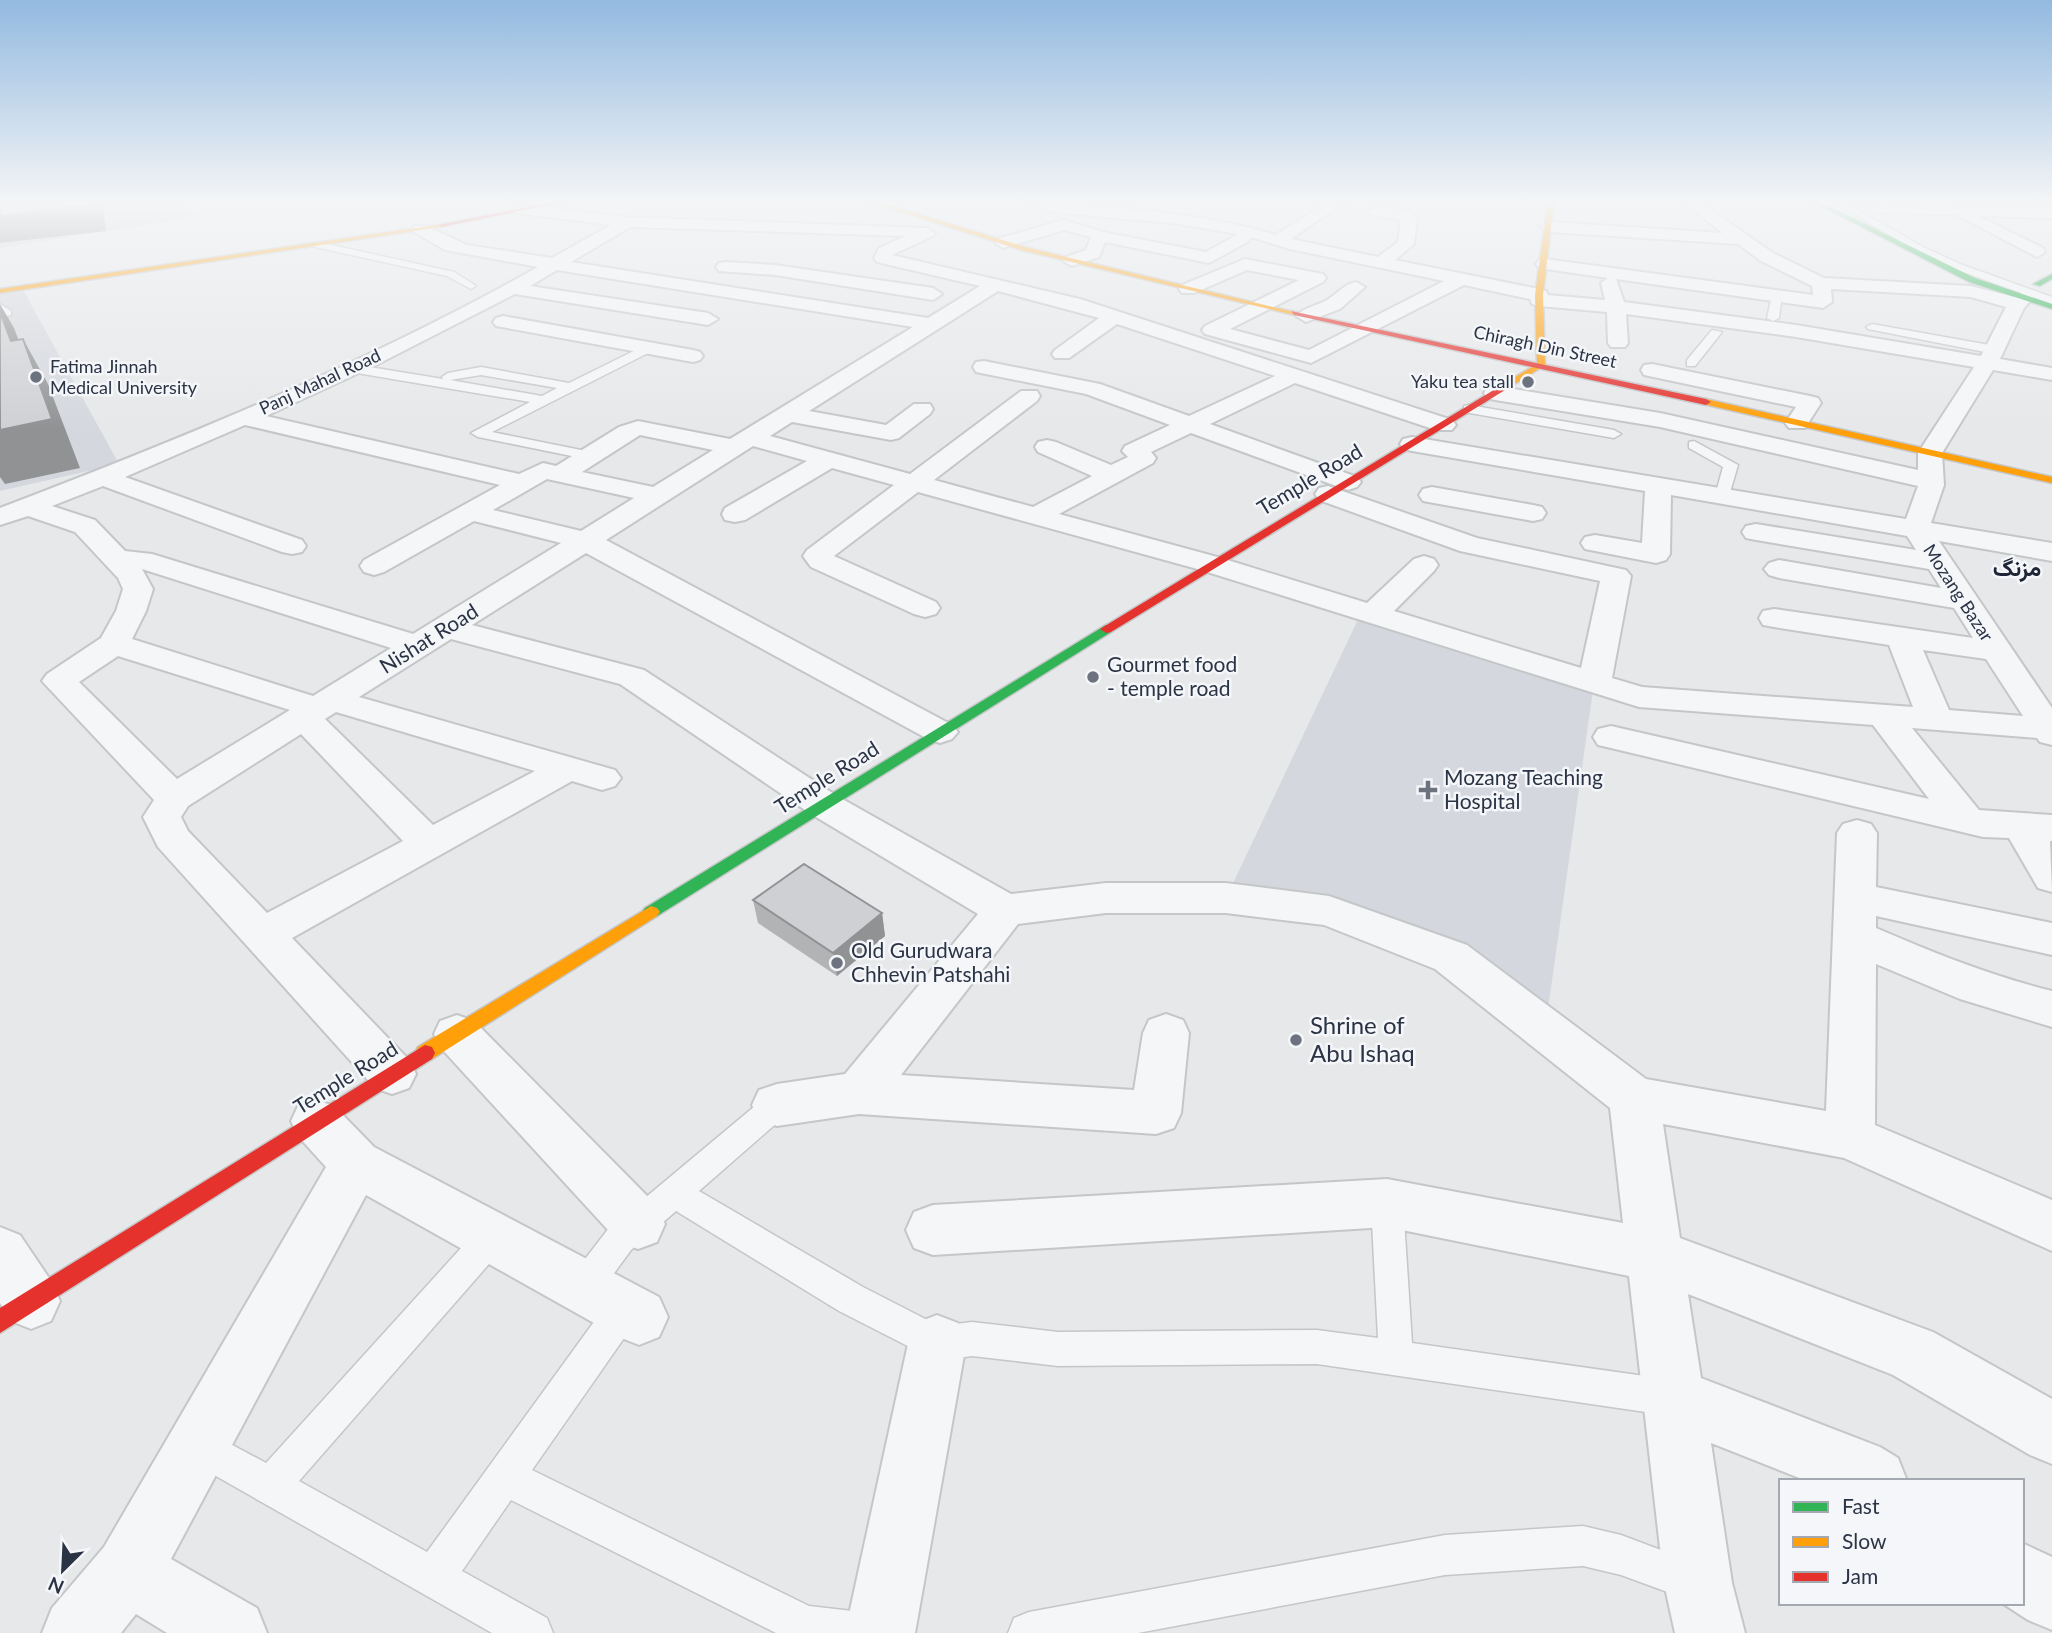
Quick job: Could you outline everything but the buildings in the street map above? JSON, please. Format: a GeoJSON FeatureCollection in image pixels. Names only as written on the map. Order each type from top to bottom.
{"type":"FeatureCollection","features":[{"type":"Feature","properties":{"kind":"street"},"geometry":{"type":"LineString","coordinates":[[0,284],[46,277]]}},
{"type":"Feature","properties":{"kind":"street"},"geometry":{"type":"LineString","coordinates":[[0,291],[95,277]]}},
{"type":"Feature","properties":{"kind":"street","name":"Panj Mahal Road"},"geometry":{"type":"LineString","coordinates":[[14,512],[105,478],[243,418],[438,326],[477,295],[511,288],[530,277]]}},
{"type":"Feature","properties":{"kind":"street"},"geometry":{"type":"LineString","coordinates":[[639,277],[932,324]]}},
{"type":"Feature","properties":{"kind":"street"},"geometry":{"type":"LineString","coordinates":[[686,285],[703,277]]}},
{"type":"Feature","properties":{"kind":"street"},"geometry":{"type":"LineString","coordinates":[[822,277],[970,300]]}},
{"type":"Feature","properties":{"kind":"street"},"geometry":{"type":"LineString","coordinates":[[963,277],[1115,316],[1444,425]]}},
{"type":"Feature","properties":{"kind":"street","name":"Chiragh Din Street"},"geometry":{"type":"LineString","coordinates":[[1138,277],[2052,480]]}},
{"type":"Feature","properties":{"kind":"street"},"geometry":{"type":"LineString","coordinates":[[1188,289],[1216,277]]}},
{"type":"Feature","properties":{"kind":"street"},"geometry":{"type":"LineString","coordinates":[[1232,277],[1339,300]]}},
{"type":"Feature","properties":{"kind":"street"},"geometry":{"type":"LineString","coordinates":[[1313,277],[1317,278],[1264,307],[1212,330],[1311,357],[1460,279]]}},
{"type":"Feature","properties":{"kind":"street"},"geometry":{"type":"LineString","coordinates":[[1451,277],[1539,297],[1990,357],[2052,374]]}},
{"type":"Feature","properties":{"kind":"street"},"geometry":{"type":"LineString","coordinates":[[1541,365],[1539,297],[1543,277]]}},
{"type":"Feature","properties":{"kind":"street"},"geometry":{"type":"LineString","coordinates":[[1608,277],[1616,306],[1618,343]]}},
{"type":"Feature","properties":{"kind":"street"},"geometry":{"type":"LineString","coordinates":[[1645,277],[1823,302],[1821,283]]}},
{"type":"Feature","properties":{"kind":"street"},"geometry":{"type":"LineString","coordinates":[[1809,277],[1821,283],[1972,286],[2033,294]]}},
{"type":"Feature","properties":{"kind":"street"},"geometry":{"type":"LineString","coordinates":[[1956,277],[1972,286]]}},
{"type":"Feature","properties":{"kind":"street"},"geometry":{"type":"LineString","coordinates":[[2006,277],[2052,307]]}},
{"type":"Feature","properties":{"kind":"street"},"geometry":{"type":"LineString","coordinates":[[1930,453],[2033,294],[2051,277]]}},
{"type":"Feature","properties":{"kind":"street","name":"Nishat Road"},"geometry":{"type":"LineString","coordinates":[[174,797],[996,284]]}},
{"type":"Feature","properties":{"kind":"street"},"geometry":{"type":"LineString","coordinates":[[1306,316],[1339,300],[1356,287]]}},
{"type":"Feature","properties":{"kind":"street"},"geometry":{"type":"LineString","coordinates":[[511,288],[708,319]]}},
{"type":"Feature","properties":{"kind":"street"},"geometry":{"type":"LineString","coordinates":[[477,295],[519,314],[490,327]]}},
{"type":"Feature","properties":{"kind":"street"},"geometry":{"type":"LineString","coordinates":[[1062,354],[1115,316]]}},
{"type":"Feature","properties":{"kind":"street"},"geometry":{"type":"LineString","coordinates":[[1204,316],[1230,323]]}},
{"type":"Feature","properties":{"kind":"street"},"geometry":{"type":"LineString","coordinates":[[438,326],[490,327],[694,356]]}},
{"type":"Feature","properties":{"kind":"street"},"geometry":{"type":"LineString","coordinates":[[1688,327],[1794,346],[1806,331]]}},
{"type":"Feature","properties":{"kind":"street","name":"Temple Road"},"geometry":{"type":"LineString","coordinates":[[16,1311],[940,732],[1211,564],[1541,365]]}},
{"type":"Feature","properties":{"kind":"street"},"geometry":{"type":"LineString","coordinates":[[985,367],[1093,389],[1190,425],[1470,545],[1616,576],[1594,683]]}},
{"type":"Feature","properties":{"kind":"street"},"geometry":{"type":"LineString","coordinates":[[1652,370],[1810,402],[1797,423]]}},
{"type":"Feature","properties":{"kind":"street"},"geometry":{"type":"LineString","coordinates":[[1036,516],[1112,475],[1139,454],[1190,425],[1293,376]]}},
{"type":"Feature","properties":{"kind":"street"},"geometry":{"type":"LineString","coordinates":[[1495,393],[1660,420],[1916,528],[2052,552]]}},
{"type":"Feature","properties":{"kind":"street"},"geometry":{"type":"LineString","coordinates":[[925,608],[821,561],[817,556],[1028,396]]}},
{"type":"Feature","properties":{"kind":"street"},"geometry":{"type":"LineString","coordinates":[[787,414],[891,433],[922,409]]}},
{"type":"Feature","properties":{"kind":"street"},"geometry":{"type":"LineString","coordinates":[[243,418],[522,482]]}},
{"type":"Feature","properties":{"kind":"street"},"geometry":{"type":"LineString","coordinates":[[561,474],[627,432],[638,428],[741,442],[829,460],[1211,564],[1639,697],[1935,719],[2050,731]]}},
{"type":"Feature","properties":{"kind":"street"},"geometry":{"type":"LineString","coordinates":[[1412,444],[1723,496],[1800,481],[1931,481]]}},
{"type":"Feature","properties":{"kind":"street"},"geometry":{"type":"LineString","coordinates":[[1046,447],[1112,475]]}},
{"type":"Feature","properties":{"kind":"street","name":"Mozang Bazar"},"geometry":{"type":"LineString","coordinates":[[1930,453],[1931,481],[1916,528],[2050,731]]}},
{"type":"Feature","properties":{"kind":"street"},"geometry":{"type":"LineString","coordinates":[[735,514],[829,460]]}},
{"type":"Feature","properties":{"kind":"street"},"geometry":{"type":"LineString","coordinates":[[1529,558],[1538,465]]}},
{"type":"Feature","properties":{"kind":"street"},"geometry":{"type":"LineString","coordinates":[[374,566],[543,471],[659,496]]}},
{"type":"Feature","properties":{"kind":"street"},"geometry":{"type":"LineString","coordinates":[[105,478],[292,546]]}},
{"type":"Feature","properties":{"kind":"street"},"geometry":{"type":"LineString","coordinates":[[1595,543],[1656,554],[1658,485]]}},
{"type":"Feature","properties":{"kind":"street"},"geometry":{"type":"LineString","coordinates":[[1433,495],[1534,513]]}},
{"type":"Feature","properties":{"kind":"street"},"geometry":{"type":"LineString","coordinates":[[14,512],[85,526],[131,575],[138,589],[131,611],[114,644],[59,681],[174,797],[162,817],[173,838],[392,1074]]}},
{"type":"Feature","properties":{"kind":"street"},"geometry":{"type":"LineString","coordinates":[[470,512],[586,541],[940,732]]}},
{"type":"Feature","properties":{"kind":"street"},"geometry":{"type":"LineString","coordinates":[[1756,533],[1938,562]]}},
{"type":"Feature","properties":{"kind":"street"},"geometry":{"type":"LineString","coordinates":[[117,560],[142,560],[433,637],[632,677],[824,805],[1005,910],[1106,898],[1226,898],[1329,911],[1451,957],[1634,1098],[1850,1137],[2052,1226]]}},
{"type":"Feature","properties":{"kind":"street"},"geometry":{"type":"LineString","coordinates":[[1373,614],[1424,565]]}},
{"type":"Feature","properties":{"kind":"street"},"geometry":{"type":"LineString","coordinates":[[1779,569],[1964,601]]}},
{"type":"Feature","properties":{"kind":"street"},"geometry":{"type":"LineString","coordinates":[[1774,618],[1902,637],[2005,664],[2052,685]]}},
{"type":"Feature","properties":{"kind":"street"},"geometry":{"type":"LineString","coordinates":[[1902,637],[1935,719]]}},
{"type":"Feature","properties":{"kind":"street"},"geometry":{"type":"LineString","coordinates":[[114,644],[318,708],[585,773],[429,844],[262,934]]}},
{"type":"Feature","properties":{"kind":"street"},"geometry":{"type":"LineString","coordinates":[[318,708],[429,844]]}},
{"type":"Feature","properties":{"kind":"street"},"geometry":{"type":"LineString","coordinates":[[1884,715],[1966,820]]}},
{"type":"Feature","properties":{"kind":"street"},"geometry":{"type":"LineString","coordinates":[[1611,737],[1966,820],[2037,827],[2052,878]]}},
{"type":"Feature","properties":{"kind":"street"},"geometry":{"type":"LineString","coordinates":[[1850,1137],[1857,833]]}},
{"type":"Feature","properties":{"kind":"street"},"geometry":{"type":"LineString","coordinates":[[859,1093],[1005,910]]}},
{"type":"Feature","properties":{"kind":"street"},"geometry":{"type":"LineString","coordinates":[[1855,916],[2052,939]]}},
{"type":"Feature","properties":{"kind":"street"},"geometry":{"type":"LineString","coordinates":[[1855,916],[1924,968],[2016,1001],[2052,1009]]}},
{"type":"Feature","properties":{"kind":"street"},"geometry":{"type":"LineString","coordinates":[[776,1105],[859,1093],[1156,1113],[1166,1033]]}},
{"type":"Feature","properties":{"kind":"street"},"geometry":{"type":"LineString","coordinates":[[457,1034],[656,1208]]}},
{"type":"Feature","properties":{"kind":"street"},"geometry":{"type":"LineString","coordinates":[[1634,1098],[1673,1398],[1704,1608]]}},
{"type":"Feature","properties":{"kind":"street"},"geometry":{"type":"LineString","coordinates":[[316,1121],[356,1163],[616,1304]]}},
{"type":"Feature","properties":{"kind":"street"},"geometry":{"type":"LineString","coordinates":[[77,1633],[128,1572],[356,1163]]}},
{"type":"Feature","properties":{"kind":"street"},"geometry":{"type":"LineString","coordinates":[[933,1230],[1387,1203],[1655,1255],[1912,1353],[2052,1433]]}},
{"type":"Feature","properties":{"kind":"street"},"geometry":{"type":"LineString","coordinates":[[0,1252],[16,1311]]}},
{"type":"Feature","properties":{"kind":"street"},"geometry":{"type":"LineString","coordinates":[[880,1633],[937,1345]]}},
{"type":"Feature","properties":{"kind":"street"},"geometry":{"type":"LineString","coordinates":[[1673,1398],[1858,1469],[1872,1479]]}},
{"type":"Feature","properties":{"kind":"street"},"geometry":{"type":"LineString","coordinates":[[128,1572],[232,1633]]}},
{"type":"Feature","properties":{"kind":"street"},"geometry":{"type":"LineString","coordinates":[[2024,1578],[2052,1596]]}},
{"type":"Feature","properties":{"kind":"lane"},"geometry":{"type":"LineString","coordinates":[[454,277],[477,295]]}},
{"type":"Feature","properties":{"kind":"lane"},"geometry":{"type":"LineString","coordinates":[[1987,277],[2052,301]]}},
{"type":"Feature","properties":{"kind":"lane"},"geometry":{"type":"LineString","coordinates":[[1773,318],[1777,295]]}},
{"type":"Feature","properties":{"kind":"lane"},"geometry":{"type":"LineString","coordinates":[[0,306],[7,313],[0,316]]}},
{"type":"Feature","properties":{"kind":"lane"},"geometry":{"type":"LineString","coordinates":[[1872,327],[1990,357]]}},
{"type":"Feature","properties":{"kind":"lane"},"geometry":{"type":"LineString","coordinates":[[1691,363],[1716,332]]}},
{"type":"Feature","properties":{"kind":"lane"},"geometry":{"type":"LineString","coordinates":[[590,456],[478,433],[648,348]]}},
{"type":"Feature","properties":{"kind":"lane"},"geometry":{"type":"LineString","coordinates":[[351,368],[544,400]]}},
{"type":"Feature","properties":{"kind":"lane"},"geometry":{"type":"LineString","coordinates":[[435,383],[457,373],[468,375],[481,370],[571,387]]}},
{"type":"Feature","properties":{"kind":"lane"},"geometry":{"type":"LineString","coordinates":[[1469,409],[1615,434]]}},
{"type":"Feature","properties":{"kind":"lane"},"geometry":{"type":"LineString","coordinates":[[1694,445],[1731,465],[1723,496]]}},
{"type":"Feature","properties":{"kind":"lane"},"geometry":{"type":"LineString","coordinates":[[433,1578],[505,1477],[616,1304],[620,1239],[776,1105]]}},
{"type":"Feature","properties":{"kind":"lane"},"geometry":{"type":"LineString","coordinates":[[1387,1203],[1396,1358]]}},
{"type":"Feature","properties":{"kind":"lane"},"geometry":{"type":"LineString","coordinates":[[656,1208],[851,1299],[937,1345],[972,1339],[1058,1349],[1317,1347],[1673,1398]]}},
{"type":"Feature","properties":{"kind":"lane"},"geometry":{"type":"LineString","coordinates":[[270,1486],[492,1237]]}},
{"type":"Feature","properties":{"kind":"lane"},"geometry":{"type":"LineString","coordinates":[[198,1446],[532,1633]]}},
{"type":"Feature","properties":{"kind":"lane"},"geometry":{"type":"LineString","coordinates":[[505,1477],[806,1626],[861,1633]]}},
{"type":"Feature","properties":{"kind":"lane"},"geometry":{"type":"LineString","coordinates":[[1029,1633],[1446,1555],[1583,1546],[1621,1555],[1704,1608]]}},
{"type":"Feature","properties":{"kind":"shaded area","name":"Fatima Jinnah Medical University"},"geometry":{"type":"Polygon","coordinates":[[[22,288],[119,464],[0,491],[0,291],[22,288]]]}},
{"type":"Feature","properties":{"kind":"shaded area","name":"Mozang Teaching Hospital"},"geometry":{"type":"Polygon","coordinates":[[[1362,611],[1594,683],[1545,1030],[1451,957],[1226,898],[1362,611]]]}},
{"type":"Feature","properties":{"kind":"traffic: fast"},"geometry":{"type":"LineString","coordinates":[[1966,277],[2052,307]]}},
{"type":"Feature","properties":{"kind":"traffic: fast"},"geometry":{"type":"LineString","coordinates":[[2037,284],[2050,277]]}},
{"type":"Feature","properties":{"kind":"traffic: fast"},"geometry":{"type":"LineString","coordinates":[[651,912],[1106,629]]}},
{"type":"Feature","properties":{"kind":"traffic: slow"},"geometry":{"type":"LineString","coordinates":[[0,291],[92,277]]}},
{"type":"Feature","properties":{"kind":"traffic: slow"},"geometry":{"type":"LineString","coordinates":[[1142,277],[1294,313]]}},
{"type":"Feature","properties":{"kind":"traffic: slow"},"geometry":{"type":"LineString","coordinates":[[1505,387],[1541,365],[1539,295],[1541,277]]}},
{"type":"Feature","properties":{"kind":"traffic: slow"},"geometry":{"type":"LineString","coordinates":[[1706,402],[2052,480]]}},
{"type":"Feature","properties":{"kind":"traffic: slow"},"geometry":{"type":"LineString","coordinates":[[425,1053],[651,912]]}},
{"type":"Feature","properties":{"kind":"traffic: jam"},"geometry":{"type":"LineString","coordinates":[[1294,313],[1706,402]]}},
{"type":"Feature","properties":{"kind":"traffic: jam"},"geometry":{"type":"LineString","coordinates":[[1106,629],[1505,387]]}},
{"type":"Feature","properties":{"kind":"traffic: jam"},"geometry":{"type":"LineString","coordinates":[[0,1321],[425,1053]]}},
{"type":"Feature","properties":{"kind":"place","name":"Fatima Jinnah Medical University"},"geometry":{"type":"Point","coordinates":[36,377]}},
{"type":"Feature","properties":{"kind":"place","name":"Yaku tea stall"},"geometry":{"type":"Point","coordinates":[1528,382]}},
{"type":"Feature","properties":{"kind":"place","name":"Gourmet food - temple road"},"geometry":{"type":"Point","coordinates":[1093,677]}},
{"type":"Feature","properties":{"kind":"place","name":"Mozang Teaching Hospital"},"geometry":{"type":"Point","coordinates":[1428,790]}},
{"type":"Feature","properties":{"kind":"place","name":"Old Gurudwara Chhevin Patshahi"},"geometry":{"type":"Point","coordinates":[837,963]}},
{"type":"Feature","properties":{"kind":"place","name":"Shrine of Abu Ishaq"},"geometry":{"type":"Point","coordinates":[1296,1040]}},
{"type":"Feature","properties":{"kind":"district","name":"مزنگ"},"geometry":{"type":"Point","coordinates":[2017,568]}}]}
